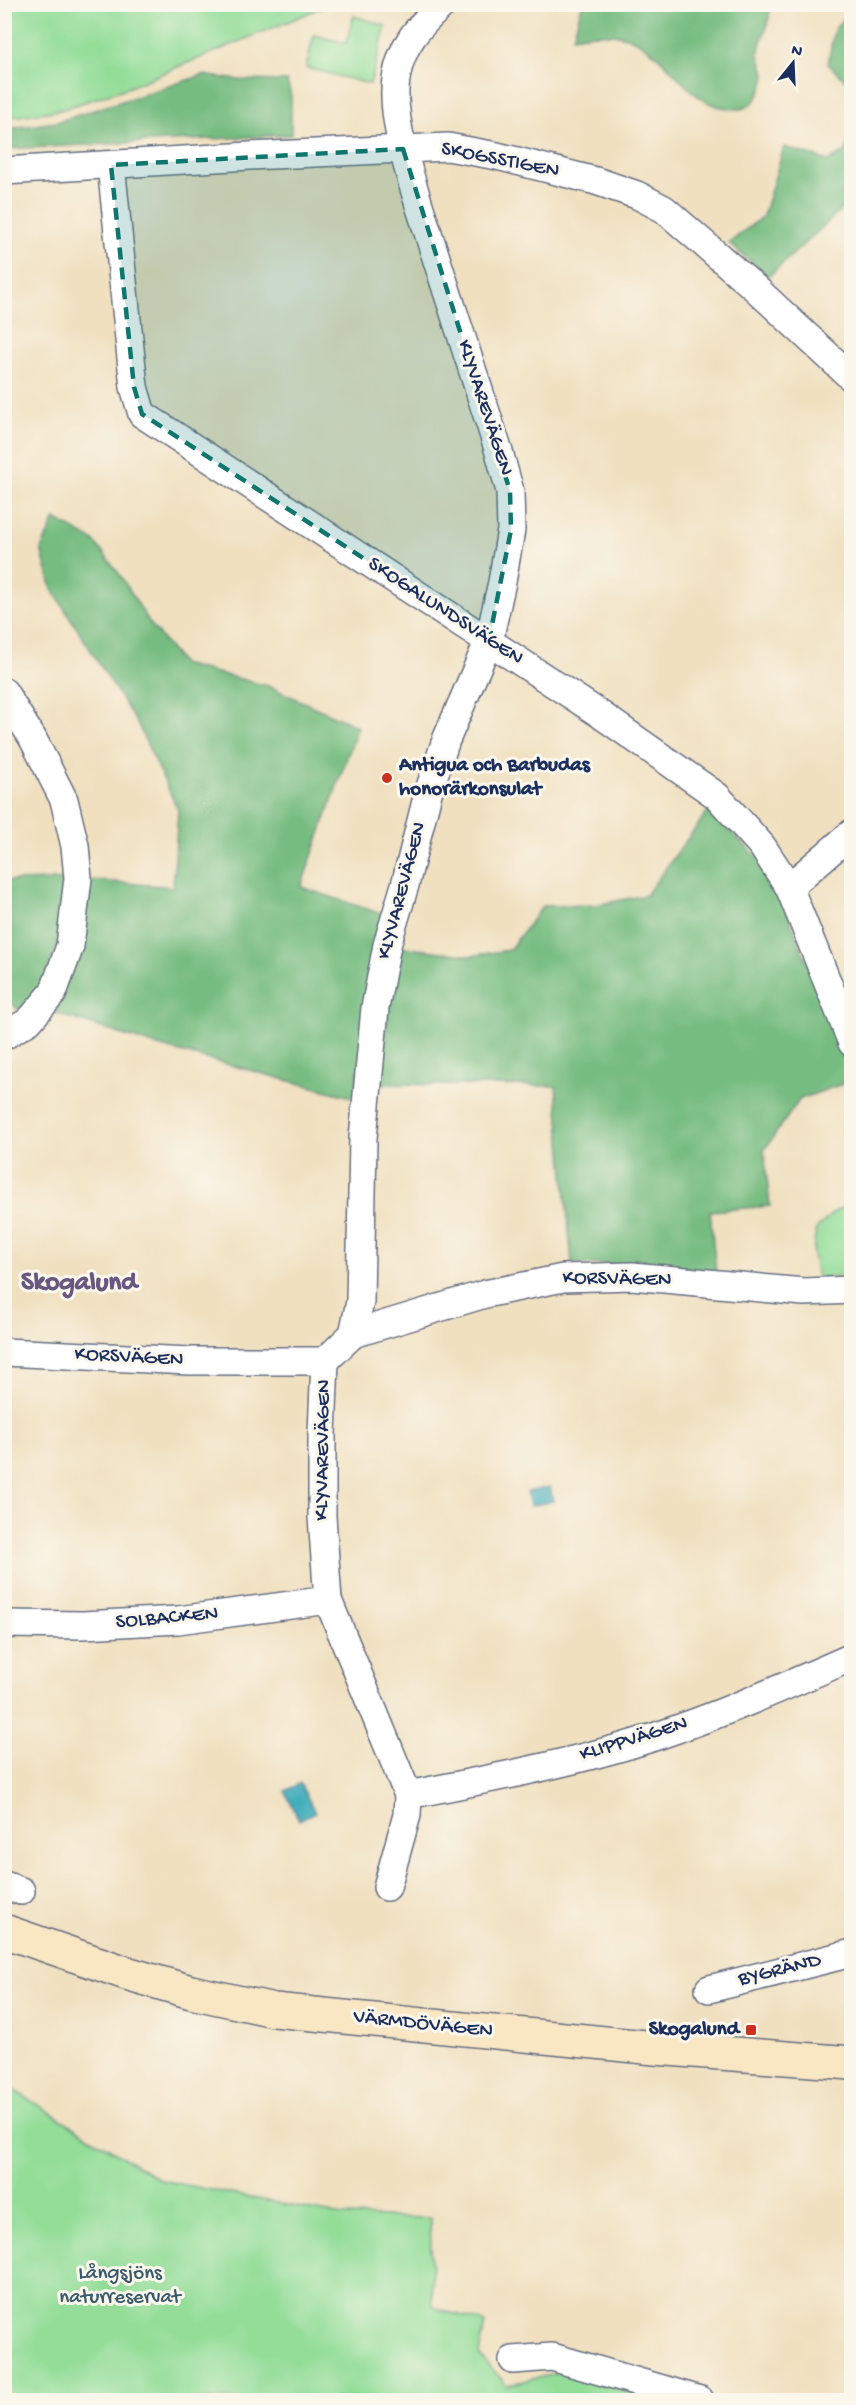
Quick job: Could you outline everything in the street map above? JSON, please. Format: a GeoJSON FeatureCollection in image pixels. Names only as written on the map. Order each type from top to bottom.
{"type":"FeatureCollection","features":[{"type":"Feature","properties":{"kind":"main road","name":"VÄRMDÖVÄGEN"},"geometry":{"type":"LineString","coordinates":[[4,1931],[126,1973],[191,1992],[274,2010],[655,2048],[852,2063]]}},
{"type":"Feature","properties":{"kind":"street","name":"KLYVAREVÄGEN"},"geometry":{"type":"LineString","coordinates":[[408,1795],[328,1600],[321,1517],[321,1433],[325,1361],[353,1334],[360,1302],[363,1138],[375,1008],[387,945],[428,793],[446,740],[489,640],[511,530],[510,491],[416,195],[403,149],[394,94],[398,66],[414,32],[443,4]]}},
{"type":"Feature","properties":{"kind":"street","name":"SKOGSSTIGEN"},"geometry":{"type":"LineString","coordinates":[[4,171],[448,147],[488,154],[596,181],[637,195],[664,209],[852,378]]}},
{"type":"Feature","properties":{"kind":"street","name":"SKOGALUNDSVÄGEN"},"geometry":{"type":"LineString","coordinates":[[111,165],[134,387],[142,414],[489,640],[717,796],[762,846],[789,887],[852,1043]]}},
{"type":"Feature","properties":{"kind":"street"},"geometry":{"type":"LineString","coordinates":[[4,692],[33,739],[64,800],[75,846],[78,878],[70,946],[53,993],[29,1021],[4,1036]]}},
{"type":"Feature","properties":{"kind":"street"},"geometry":{"type":"LineString","coordinates":[[789,887],[852,833]]}},
{"type":"Feature","properties":{"kind":"street","name":"KORSVÄGEN"},"geometry":{"type":"LineString","coordinates":[[353,1334],[485,1294],[559,1278],[632,1276],[804,1292],[852,1290]]}},
{"type":"Feature","properties":{"kind":"street","name":"KORSVÄGEN"},"geometry":{"type":"LineString","coordinates":[[4,1353],[189,1361],[325,1361]]}},
{"type":"Feature","properties":{"kind":"street","name":"SOLBACKEN"},"geometry":{"type":"LineString","coordinates":[[4,1624],[83,1625],[178,1620],[328,1600]]}},
{"type":"Feature","properties":{"kind":"street","name":"KLIPPVÄGEN"},"geometry":{"type":"LineString","coordinates":[[408,1795],[499,1778],[622,1747],[789,1685],[852,1657]]}},
{"type":"Feature","properties":{"kind":"street"},"geometry":{"type":"LineString","coordinates":[[387,1887],[407,1815],[408,1795]]}},
{"type":"Feature","properties":{"kind":"street","name":"BYGRÄND"},"geometry":{"type":"LineString","coordinates":[[709,1989],[852,1953]]}},
{"type":"Feature","properties":{"kind":"street"},"geometry":{"type":"LineString","coordinates":[[513,2360],[552,2357],[700,2400]]}},
{"type":"Feature","properties":{"kind":"highlighted area"},"geometry":{"type":"Polygon","coordinates":[[[403,149],[510,491],[511,530],[489,640],[142,414],[134,387],[111,165],[403,149]]]}},
{"type":"Feature","properties":{"kind":"green space"},"geometry":{"type":"Polygon","coordinates":[[[5,4],[328,5],[127,88],[60,110],[5,118],[5,4]]]}},
{"type":"Feature","properties":{"kind":"green space"},"geometry":{"type":"Polygon","coordinates":[[[582,5],[770,5],[768,23],[759,49],[765,75],[763,86],[754,101],[745,108],[722,107],[707,102],[695,94],[662,60],[636,41],[605,34],[573,37],[582,5]]]}},
{"type":"Feature","properties":{"kind":"green space"},"geometry":{"type":"Polygon","coordinates":[[[848,14],[852,14],[851,86],[828,64],[834,30],[848,14]]]}},
{"type":"Feature","properties":{"kind":"green space"},"geometry":{"type":"Polygon","coordinates":[[[354,16],[386,26],[370,84],[306,68],[314,35],[346,43],[354,16]]]}},
{"type":"Feature","properties":{"kind":"green space"},"geometry":{"type":"Polygon","coordinates":[[[203,75],[239,80],[287,81],[291,96],[291,135],[5,149],[5,129],[57,122],[203,75]]]}},
{"type":"Feature","properties":{"kind":"green space"},"geometry":{"type":"Polygon","coordinates":[[[851,133],[851,201],[768,277],[729,243],[763,216],[784,147],[829,161],[846,151],[851,133]]]}},
{"type":"Feature","properties":{"kind":"green space"},"geometry":{"type":"Polygon","coordinates":[[[55,519],[94,541],[120,575],[149,622],[182,664],[268,686],[358,727],[301,887],[382,914],[375,942],[355,1098],[154,1045],[55,1013],[75,958],[91,880],[173,887],[178,810],[138,725],[52,589],[41,549],[55,519]]]}},
{"type":"Feature","properties":{"kind":"green space"},"geometry":{"type":"Polygon","coordinates":[[[708,811],[759,858],[787,912],[852,1073],[851,1081],[800,1099],[764,1150],[770,1206],[710,1211],[716,1273],[638,1265],[572,1264],[556,1086],[378,1084],[398,946],[471,956],[509,950],[543,906],[596,905],[646,895],[708,811]]]}},
{"type":"Feature","properties":{"kind":"green space"},"geometry":{"type":"Polygon","coordinates":[[[64,880],[57,945],[41,993],[20,1011],[5,998],[4,881],[64,880]]]}},
{"type":"Feature","properties":{"kind":"green space"},"geometry":{"type":"Polygon","coordinates":[[[851,1203],[851,1276],[817,1278],[813,1254],[816,1229],[834,1212],[851,1203]]]}},
{"type":"Feature","properties":{"kind":"green space","name":"Långsjöns naturreservat"},"geometry":{"type":"Polygon","coordinates":[[[5,2085],[161,2180],[343,2216],[430,2218],[433,2307],[485,2323],[479,2355],[507,2385],[559,2373],[659,2400],[5,2400],[5,2085]]]}},
{"type":"Feature","properties":{"kind":"water"},"geometry":{"type":"Polygon","coordinates":[[[550,1487],[553,1501],[530,1506],[527,1492],[550,1487]]]}},
{"type":"Feature","properties":{"kind":"water"},"geometry":{"type":"Polygon","coordinates":[[[300,1783],[315,1812],[299,1820],[285,1791],[300,1783]]]}},
{"type":"Feature","properties":{"kind":"place","name":"Antigua och Barbudas honorärkonsulat"},"geometry":{"type":"Point","coordinates":[387,778]}},
{"type":"Feature","properties":{"kind":"place","name":"Skogalund"},"geometry":{"type":"Point","coordinates":[751,2030]}},
{"type":"Feature","properties":{"kind":"district","name":"Skogalund"},"geometry":{"type":"Point","coordinates":[79,1284]}}]}
